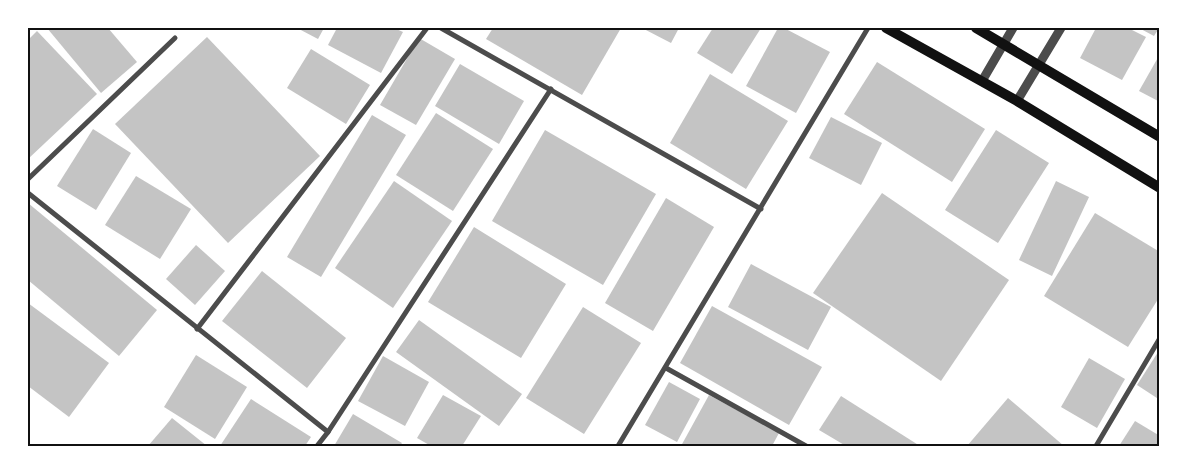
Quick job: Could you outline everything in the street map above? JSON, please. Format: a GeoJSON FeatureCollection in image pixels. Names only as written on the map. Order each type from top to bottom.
{"type":"FeatureCollection","features":[{"type":"Feature","properties":{"kind":"main road"},"geometry":{"type":"LineString","coordinates":[[886,28],[1017,100],[1160,188]]}},
{"type":"Feature","properties":{"kind":"main road"},"geometry":{"type":"LineString","coordinates":[[976,28],[1160,137]]}},
{"type":"Feature","properties":{"kind":"street"},"geometry":{"type":"LineString","coordinates":[[197,329],[427,28]]}},
{"type":"Feature","properties":{"kind":"street"},"geometry":{"type":"LineString","coordinates":[[441,28],[761,209]]}},
{"type":"Feature","properties":{"kind":"street"},"geometry":{"type":"LineString","coordinates":[[618,446],[868,28]]}},
{"type":"Feature","properties":{"kind":"street"},"geometry":{"type":"LineString","coordinates":[[982,81],[1013,28]]}},
{"type":"Feature","properties":{"kind":"street"},"geometry":{"type":"LineString","coordinates":[[1017,100],[1061,28]]}},
{"type":"Feature","properties":{"kind":"street"},"geometry":{"type":"LineString","coordinates":[[28,179],[175,38]]}},
{"type":"Feature","properties":{"kind":"street"},"geometry":{"type":"LineString","coordinates":[[317,446],[328,432],[551,89]]}},
{"type":"Feature","properties":{"kind":"street"},"geometry":{"type":"LineString","coordinates":[[28,193],[328,432]]}},
{"type":"Feature","properties":{"kind":"street"},"geometry":{"type":"LineString","coordinates":[[1096,446],[1160,338]]}},
{"type":"Feature","properties":{"kind":"street"},"geometry":{"type":"LineString","coordinates":[[666,368],[806,446]]}},
{"type":"Feature","properties":{"kind":"building"},"geometry":{"type":"Polygon","coordinates":[[[47,28],[108,28],[137,62],[101,93],[47,28]]]}},
{"type":"Feature","properties":{"kind":"building"},"geometry":{"type":"Polygon","coordinates":[[[297,28],[324,28],[318,39],[297,28]]]}},
{"type":"Feature","properties":{"kind":"building"},"geometry":{"type":"Polygon","coordinates":[[[337,28],[394,28],[403,32],[381,73],[328,45],[337,28]]]}},
{"type":"Feature","properties":{"kind":"building"},"geometry":{"type":"Polygon","coordinates":[[[493,28],[621,28],[582,95],[486,39],[493,28]]]}},
{"type":"Feature","properties":{"kind":"building"},"geometry":{"type":"Polygon","coordinates":[[[642,28],[679,28],[671,43],[642,28]]]}},
{"type":"Feature","properties":{"kind":"building"},"geometry":{"type":"Polygon","coordinates":[[[713,28],[761,28],[732,74],[697,53],[713,28]]]}},
{"type":"Feature","properties":{"kind":"building"},"geometry":{"type":"Polygon","coordinates":[[[778,28],[784,28],[830,52],[796,113],[746,86],[778,28]]]}},
{"type":"Feature","properties":{"kind":"building"},"geometry":{"type":"Polygon","coordinates":[[[1096,28],[1128,28],[1146,37],[1122,80],[1080,58],[1096,28]]]}},
{"type":"Feature","properties":{"kind":"building"},"geometry":{"type":"Polygon","coordinates":[[[1139,28],[1159,28],[1154,36],[1139,28]]]}},
{"type":"Feature","properties":{"kind":"building"},"geometry":{"type":"Polygon","coordinates":[[[37,31],[97,94],[28,159],[28,40],[37,31]]]}},
{"type":"Feature","properties":{"kind":"building"},"geometry":{"type":"Polygon","coordinates":[[[207,37],[320,156],[228,243],[115,124],[207,37]]]}},
{"type":"Feature","properties":{"kind":"building"},"geometry":{"type":"Polygon","coordinates":[[[419,38],[455,59],[416,125],[380,105],[419,38]]]}},
{"type":"Feature","properties":{"kind":"building"},"geometry":{"type":"Polygon","coordinates":[[[311,49],[370,85],[346,124],[287,88],[311,49]]]}},
{"type":"Feature","properties":{"kind":"building"},"geometry":{"type":"Polygon","coordinates":[[[1160,54],[1160,102],[1139,91],[1160,54]]]}},
{"type":"Feature","properties":{"kind":"building"},"geometry":{"type":"Polygon","coordinates":[[[877,62],[985,129],[952,182],[844,114],[877,62]]]}},
{"type":"Feature","properties":{"kind":"building"},"geometry":{"type":"Polygon","coordinates":[[[460,64],[524,101],[499,144],[435,106],[460,64]]]}},
{"type":"Feature","properties":{"kind":"building"},"geometry":{"type":"Polygon","coordinates":[[[710,74],[788,121],[746,189],[670,143],[710,74]]]}},
{"type":"Feature","properties":{"kind":"building"},"geometry":{"type":"Polygon","coordinates":[[[436,113],[493,149],[453,211],[396,175],[436,113]]]}},
{"type":"Feature","properties":{"kind":"building"},"geometry":{"type":"Polygon","coordinates":[[[372,115],[406,135],[321,277],[287,257],[372,115]]]}},
{"type":"Feature","properties":{"kind":"building"},"geometry":{"type":"Polygon","coordinates":[[[831,117],[882,143],[861,185],[809,158],[831,117]]]}},
{"type":"Feature","properties":{"kind":"building"},"geometry":{"type":"Polygon","coordinates":[[[93,129],[131,153],[96,210],[57,186],[93,129]]]}},
{"type":"Feature","properties":{"kind":"building"},"geometry":{"type":"Polygon","coordinates":[[[545,130],[656,194],[603,285],[492,221],[545,130]]]}},
{"type":"Feature","properties":{"kind":"building"},"geometry":{"type":"Polygon","coordinates":[[[996,130],[1049,163],[998,243],[945,210],[996,130]]]}},
{"type":"Feature","properties":{"kind":"building"},"geometry":{"type":"Polygon","coordinates":[[[136,176],[191,209],[160,259],[105,225],[136,176]]]}},
{"type":"Feature","properties":{"kind":"building"},"geometry":{"type":"Polygon","coordinates":[[[394,181],[452,221],[393,308],[335,268],[394,181]]]}},
{"type":"Feature","properties":{"kind":"building"},"geometry":{"type":"Polygon","coordinates":[[[1056,181],[1089,197],[1052,276],[1019,260],[1056,181]]]}},
{"type":"Feature","properties":{"kind":"building"},"geometry":{"type":"Polygon","coordinates":[[[882,193],[1009,280],[941,381],[813,293],[882,193]]]}},
{"type":"Feature","properties":{"kind":"building"},"geometry":{"type":"Polygon","coordinates":[[[666,198],[714,227],[653,331],[605,303],[666,198]]]}},
{"type":"Feature","properties":{"kind":"building"},"geometry":{"type":"Polygon","coordinates":[[[28,203],[157,310],[119,356],[28,280],[28,203]]]}},
{"type":"Feature","properties":{"kind":"building"},"geometry":{"type":"Polygon","coordinates":[[[1095,213],[1160,252],[1160,296],[1128,347],[1044,296],[1095,213]]]}},
{"type":"Feature","properties":{"kind":"building"},"geometry":{"type":"Polygon","coordinates":[[[474,227],[566,284],[521,358],[428,302],[474,227]]]}},
{"type":"Feature","properties":{"kind":"building"},"geometry":{"type":"Polygon","coordinates":[[[196,245],[225,271],[195,305],[166,279],[196,245]]]}},
{"type":"Feature","properties":{"kind":"building"},"geometry":{"type":"Polygon","coordinates":[[[751,264],[831,307],[808,350],[728,307],[751,264]]]}},
{"type":"Feature","properties":{"kind":"building"},"geometry":{"type":"Polygon","coordinates":[[[262,271],[346,338],[307,388],[222,321],[262,271]]]}},
{"type":"Feature","properties":{"kind":"building"},"geometry":{"type":"Polygon","coordinates":[[[28,303],[109,363],[69,417],[28,386],[28,303]]]}},
{"type":"Feature","properties":{"kind":"building"},"geometry":{"type":"Polygon","coordinates":[[[712,306],[822,367],[789,425],[680,363],[712,306]]]}},
{"type":"Feature","properties":{"kind":"building"},"geometry":{"type":"Polygon","coordinates":[[[583,307],[641,343],[584,434],[526,398],[583,307]]]}},
{"type":"Feature","properties":{"kind":"building"},"geometry":{"type":"Polygon","coordinates":[[[419,320],[522,394],[499,426],[396,352],[419,320]]]}},
{"type":"Feature","properties":{"kind":"building"},"geometry":{"type":"Polygon","coordinates":[[[1160,349],[1160,400],[1137,385],[1160,349]]]}},
{"type":"Feature","properties":{"kind":"building"},"geometry":{"type":"Polygon","coordinates":[[[196,355],[247,387],[215,439],[164,407],[196,355]]]}},
{"type":"Feature","properties":{"kind":"building"},"geometry":{"type":"Polygon","coordinates":[[[383,356],[429,382],[405,426],[358,401],[383,356]]]}},
{"type":"Feature","properties":{"kind":"building"},"geometry":{"type":"Polygon","coordinates":[[[1089,358],[1125,379],[1097,428],[1061,407],[1089,358]]]}},
{"type":"Feature","properties":{"kind":"building"},"geometry":{"type":"Polygon","coordinates":[[[669,382],[700,399],[677,442],[645,425],[669,382]]]}},
{"type":"Feature","properties":{"kind":"building"},"geometry":{"type":"Polygon","coordinates":[[[443,395],[481,416],[462,446],[431,446],[417,438],[443,395]]]}},
{"type":"Feature","properties":{"kind":"building"},"geometry":{"type":"Polygon","coordinates":[[[709,395],[779,433],[772,446],[681,446],[709,395]]]}},
{"type":"Feature","properties":{"kind":"building"},"geometry":{"type":"Polygon","coordinates":[[[841,396],[920,446],[846,446],[819,430],[841,396]]]}},
{"type":"Feature","properties":{"kind":"building"},"geometry":{"type":"Polygon","coordinates":[[[1008,398],[1064,446],[967,446],[1008,398]]]}},
{"type":"Feature","properties":{"kind":"building"},"geometry":{"type":"Polygon","coordinates":[[[251,399],[311,437],[305,446],[220,446],[251,399]]]}},
{"type":"Feature","properties":{"kind":"building"},"geometry":{"type":"Polygon","coordinates":[[[353,414],[402,443],[400,446],[334,446],[353,414]]]}},
{"type":"Feature","properties":{"kind":"building"},"geometry":{"type":"Polygon","coordinates":[[[172,418],[207,446],[148,446],[172,418]]]}},
{"type":"Feature","properties":{"kind":"building"},"geometry":{"type":"Polygon","coordinates":[[[1135,421],[1160,436],[1160,446],[1119,446],[1135,421]]]}}]}
